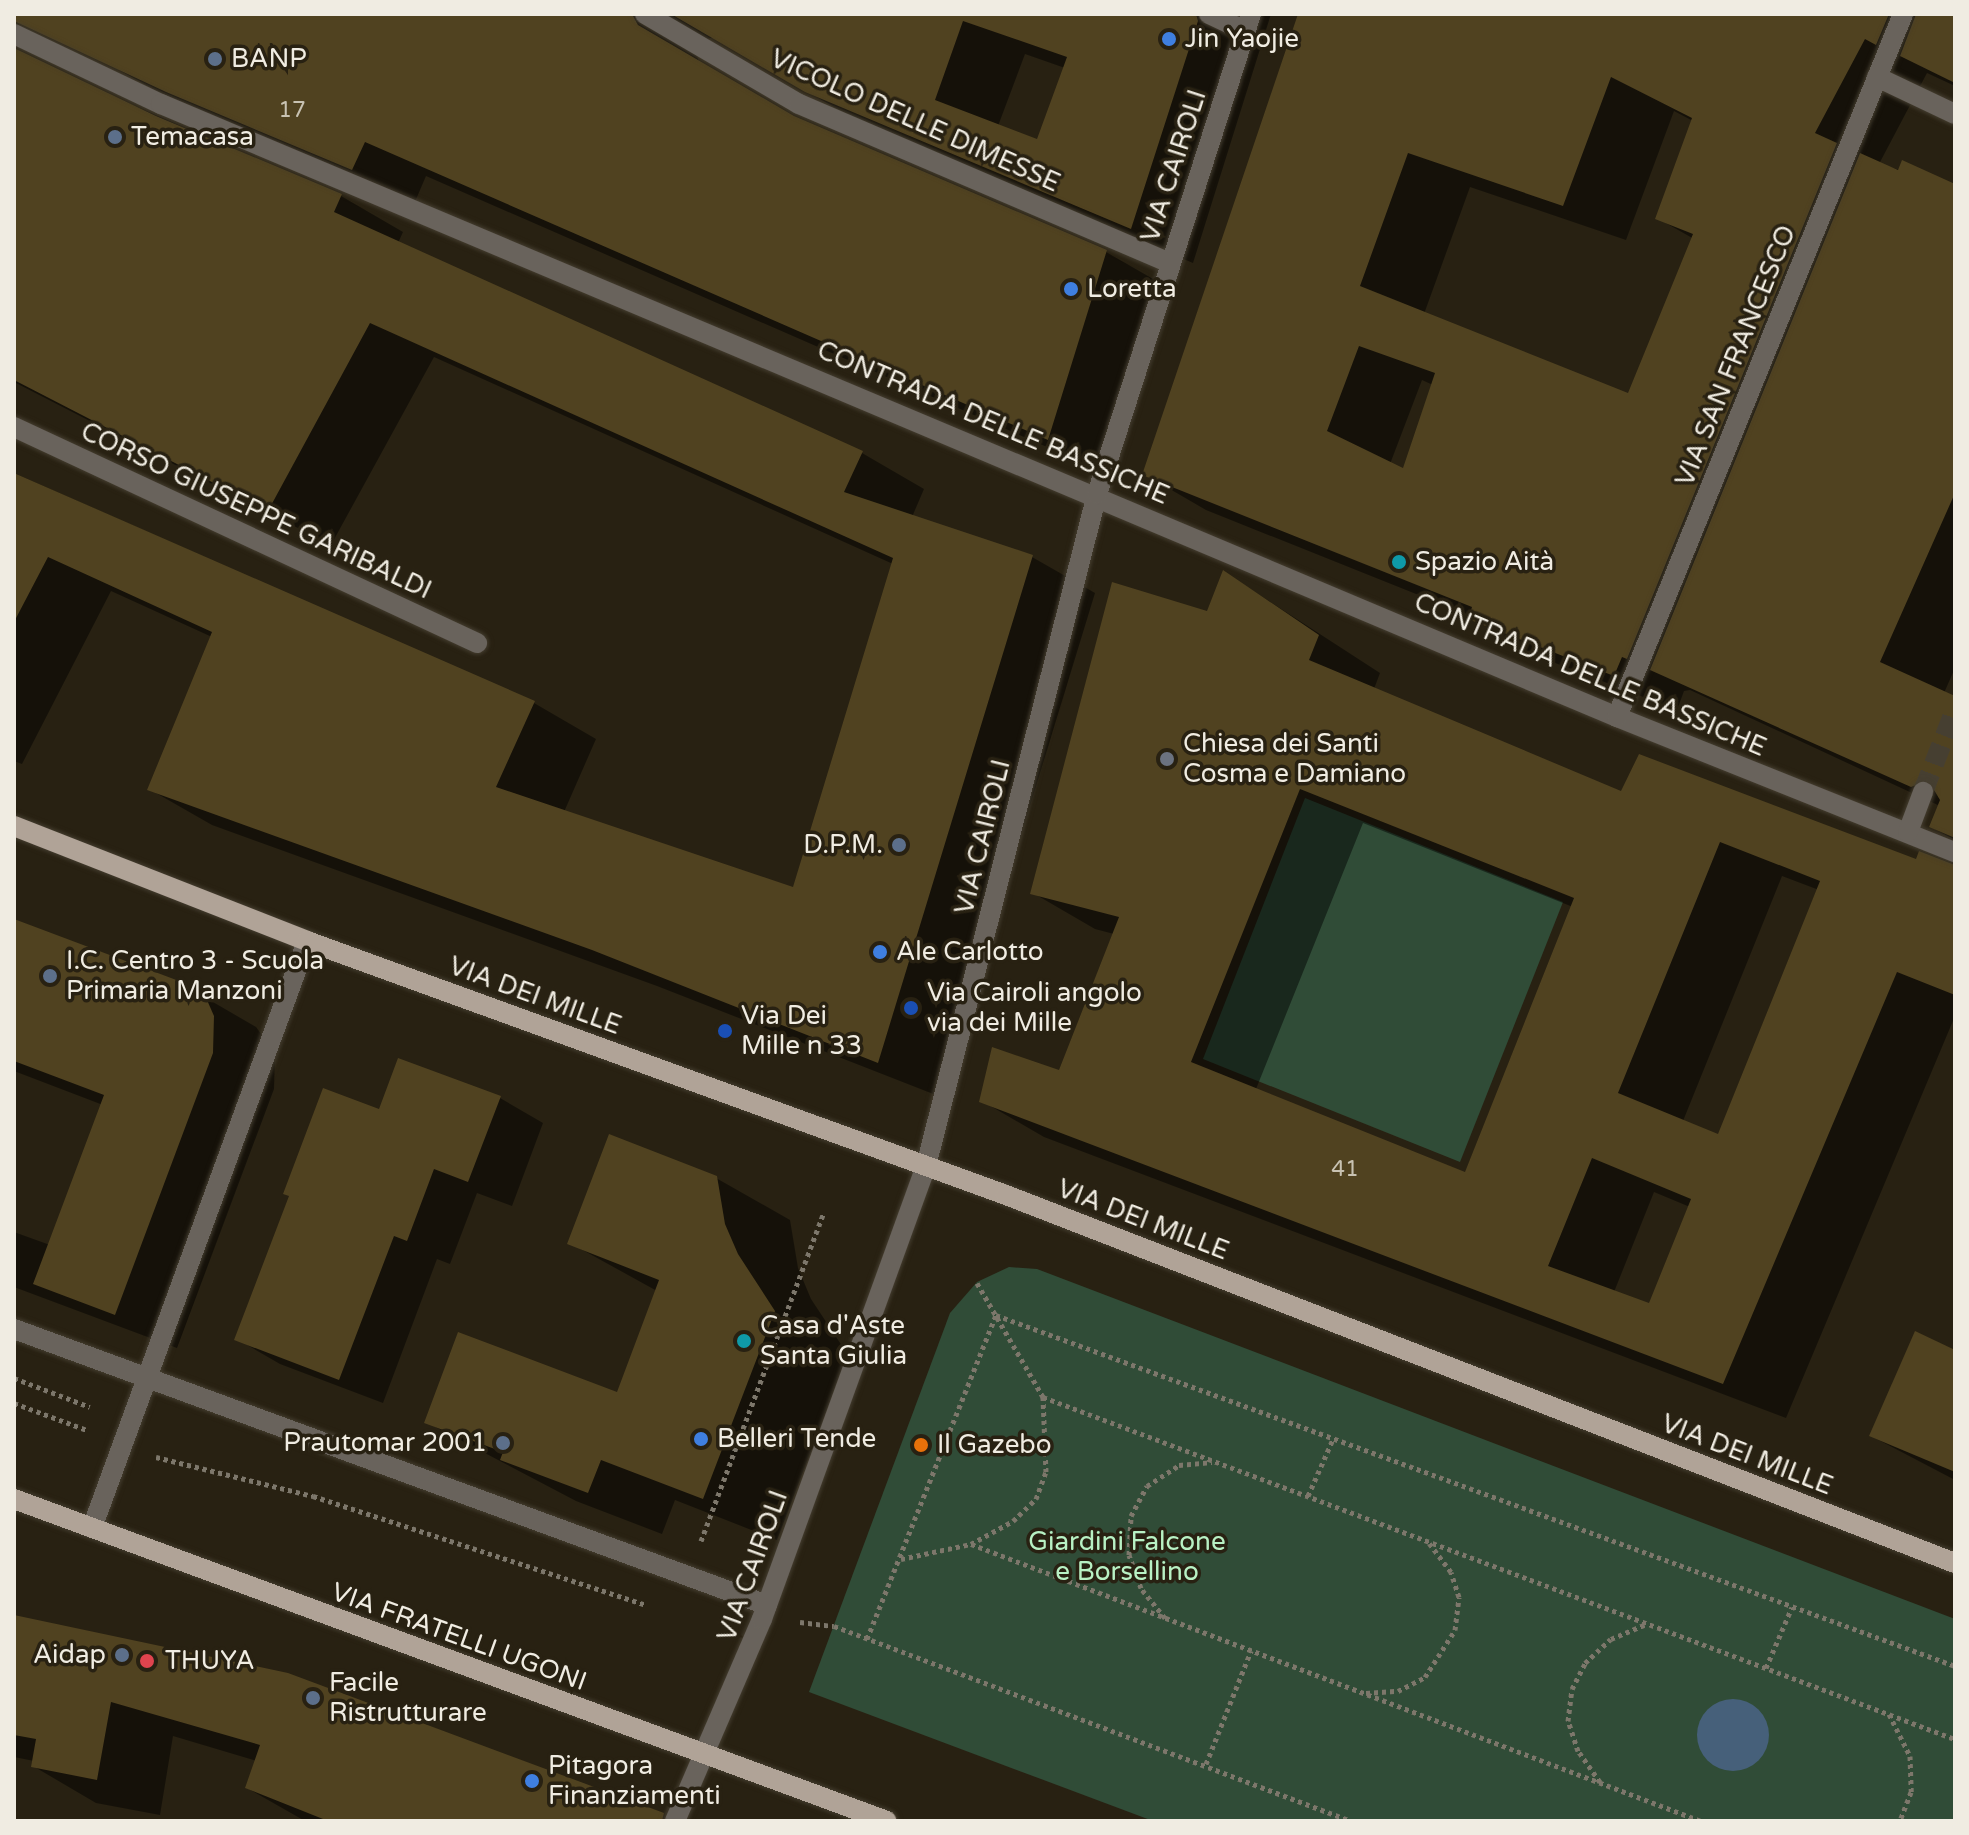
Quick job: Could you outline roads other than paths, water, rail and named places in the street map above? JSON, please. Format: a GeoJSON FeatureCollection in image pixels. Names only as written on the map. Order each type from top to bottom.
{"type":"FeatureCollection","features":[{"type":"Feature","properties":{"kind":"main road","name":"VIA DEI MILLE"},"geometry":{"type":"LineString","coordinates":[[14,826],[307,941],[926,1166],[1955,1563]]}},
{"type":"Feature","properties":{"kind":"main road","name":"VIA FRATELLI UGONI"},"geometry":{"type":"LineString","coordinates":[[14,1499],[887,1821]]}},
{"type":"Feature","properties":{"kind":"street","name":"VICOLO DELLE DIMESSE"},"geometry":{"type":"LineString","coordinates":[[645,14],[799,104],[1170,263]]}},
{"type":"Feature","properties":{"kind":"street"},"geometry":{"type":"LineString","coordinates":[[1209,14],[1248,22]]}},
{"type":"Feature","properties":{"kind":"street","name":"VIA SAN FRANCESCO"},"geometry":{"type":"LineString","coordinates":[[1617,717],[1903,14]]}},
{"type":"Feature","properties":{"kind":"street","name":"VIA CAIROLI"},"geometry":{"type":"LineString","coordinates":[[675,1821],[708,1754],[767,1605],[926,1166],[1097,494],[1248,22]]}},
{"type":"Feature","properties":{"kind":"street","name":"CONTRADA DELLE BASSICHE"},"geometry":{"type":"LineString","coordinates":[[14,34],[161,104],[1097,494],[1617,717],[1955,852]]}},
{"type":"Feature","properties":{"kind":"street"},"geometry":{"type":"LineString","coordinates":[[1877,77],[1955,114]]}},
{"type":"Feature","properties":{"kind":"street","name":"CORSO GIUSEPPE GARIBALDI"},"geometry":{"type":"LineString","coordinates":[[14,427],[477,643]]}},
{"type":"Feature","properties":{"kind":"street"},"geometry":{"type":"LineString","coordinates":[[1908,832],[1923,792]]}},
{"type":"Feature","properties":{"kind":"street"},"geometry":{"type":"LineString","coordinates":[[92,1528],[307,941]]}},
{"type":"Feature","properties":{"kind":"street"},"geometry":{"type":"LineString","coordinates":[[14,1329],[767,1605]]}},
{"type":"Feature","properties":{"kind":"water"},"geometry":{"type":"Polygon","coordinates":[[[1733,1699],[1753,1705],[1763,1715],[1769,1735],[1763,1755],[1753,1765],[1733,1771],[1713,1765],[1703,1755],[1697,1735],[1703,1715],[1713,1705],[1733,1699]]]}},
{"type":"Feature","properties":{"kind":"tunnel"},"geometry":{"type":"LineString","coordinates":[[1923,792],[1955,710]]}},
{"type":"Feature","properties":{"kind":"place","name":"Jin Yaojie"},"geometry":{"type":"Point","coordinates":[1169,39]}},
{"type":"Feature","properties":{"kind":"place","name":"BANP"},"geometry":{"type":"Point","coordinates":[215,59]}},
{"type":"Feature","properties":{"kind":"place","name":"Temacasa"},"geometry":{"type":"Point","coordinates":[115,137]}},
{"type":"Feature","properties":{"kind":"place","name":"Loretta"},"geometry":{"type":"Point","coordinates":[1071,289]}},
{"type":"Feature","properties":{"kind":"place","name":"Spazio Aità"},"geometry":{"type":"Point","coordinates":[1399,562]}},
{"type":"Feature","properties":{"kind":"place","name":"Chiesa dei Santi Cosma e Damiano"},"geometry":{"type":"Point","coordinates":[1167,759]}},
{"type":"Feature","properties":{"kind":"place","name":"D.P.M."},"geometry":{"type":"Point","coordinates":[899,845]}},
{"type":"Feature","properties":{"kind":"place","name":"Ale Carlotto"},"geometry":{"type":"Point","coordinates":[880,952]}},
{"type":"Feature","properties":{"kind":"place","name":"I.C. Centro 3 - Scuola Primaria Manzoni"},"geometry":{"type":"Point","coordinates":[50,976]}},
{"type":"Feature","properties":{"kind":"place","name":"Via Cairoli angolo via dei Mille"},"geometry":{"type":"Point","coordinates":[911,1008]}},
{"type":"Feature","properties":{"kind":"place","name":"Via Dei Mille n 33"},"geometry":{"type":"Point","coordinates":[725,1031]}},
{"type":"Feature","properties":{"kind":"place","name":"Casa d'Aste Santa Giulia"},"geometry":{"type":"Point","coordinates":[744,1341]}},
{"type":"Feature","properties":{"kind":"place","name":"Belleri Tende"},"geometry":{"type":"Point","coordinates":[701,1439]}},
{"type":"Feature","properties":{"kind":"place","name":"Prautomar 2001"},"geometry":{"type":"Point","coordinates":[503,1443]}},
{"type":"Feature","properties":{"kind":"place","name":"Il Gazebo"},"geometry":{"type":"Point","coordinates":[921,1445]}},
{"type":"Feature","properties":{"kind":"place","name":"Aidap"},"geometry":{"type":"Point","coordinates":[122,1655]}},
{"type":"Feature","properties":{"kind":"place","name":"THUYA"},"geometry":{"type":"Point","coordinates":[147,1661]}},
{"type":"Feature","properties":{"kind":"place","name":"Facile Ristrutturare"},"geometry":{"type":"Point","coordinates":[313,1698]}},
{"type":"Feature","properties":{"kind":"place","name":"Pitagora Finanziamenti"},"geometry":{"type":"Point","coordinates":[532,1781]}},
{"type":"Feature","properties":{"kind":"park label","name":"Giardini Falcone e Borsellino"},"geometry":{"type":"Point","coordinates":[1127,1557]}}]}
